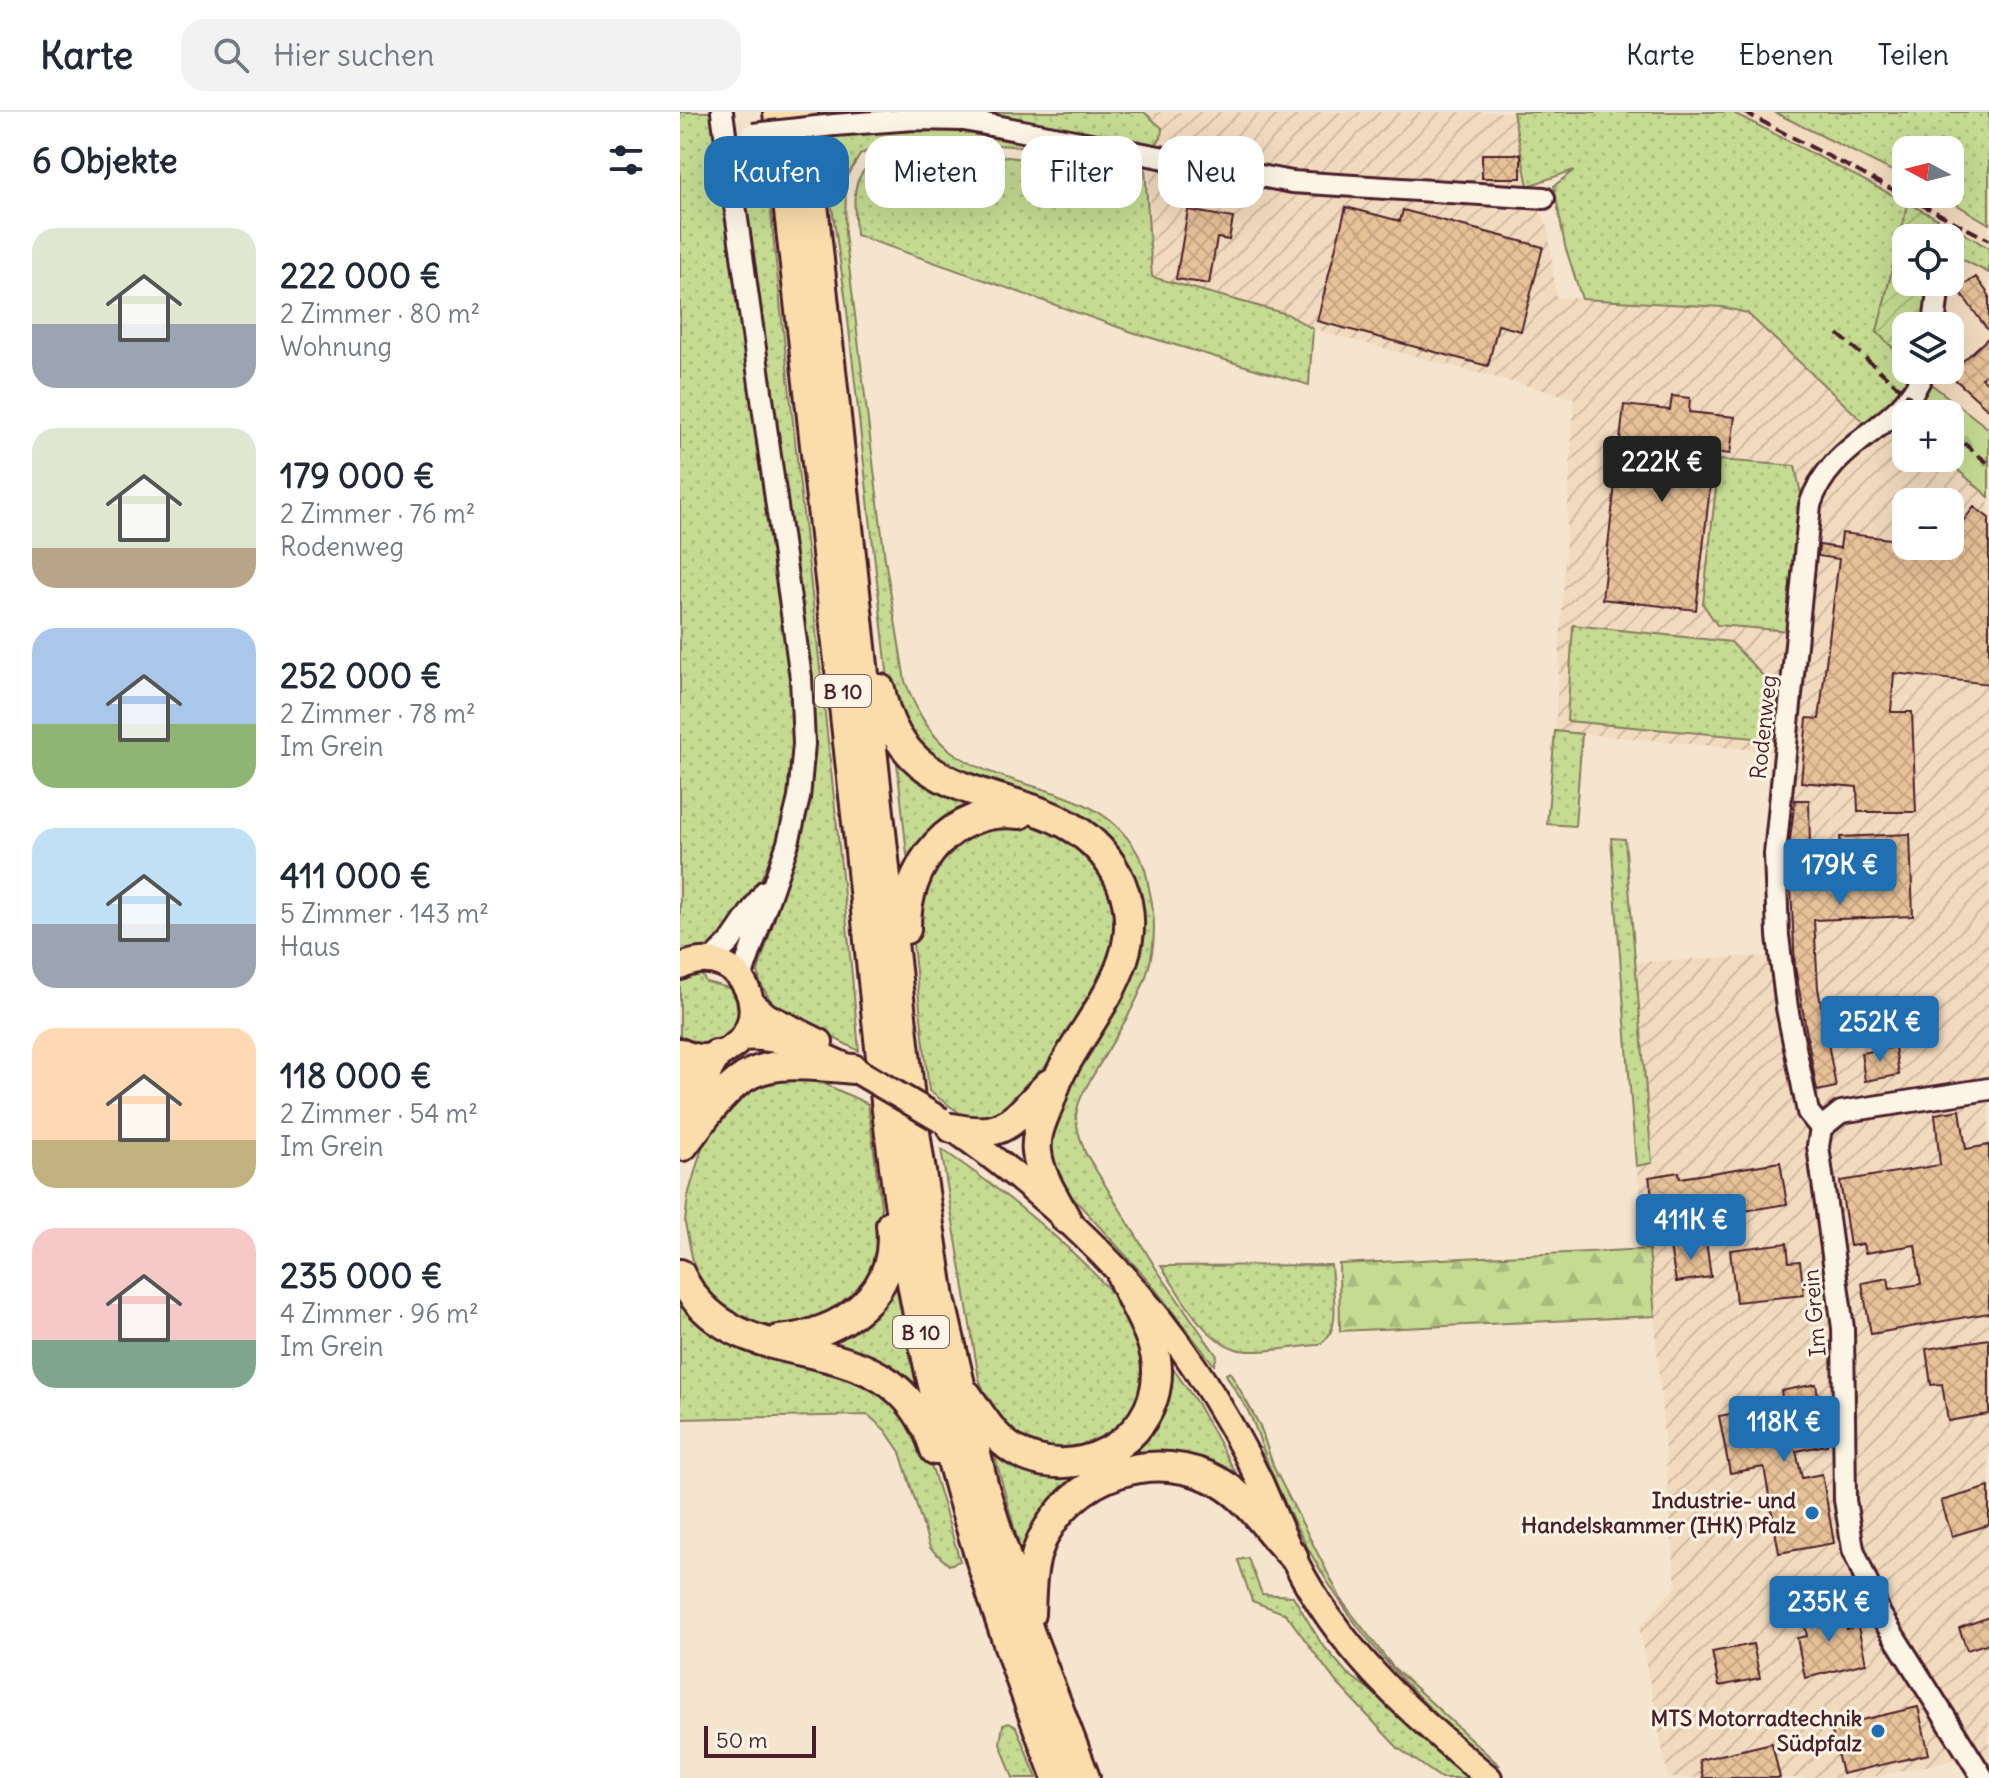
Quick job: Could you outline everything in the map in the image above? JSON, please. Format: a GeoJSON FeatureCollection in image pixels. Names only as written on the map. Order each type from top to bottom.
{"type":"FeatureCollection","features":[{"type":"Feature","properties":{"kind":"highway","name":"B 10"},"geometry":{"type":"LineString","coordinates":[[778,112],[893,1152],[917,1310],[964,1508],[1003,1637],[1057,1778]]}},
{"type":"Feature","properties":{"kind":"highway","name":"B 10"},"geometry":{"type":"LineString","coordinates":[[803,112],[924,1199],[956,1377],[984,1488],[1029,1631],[1085,1778]]}},
{"type":"Feature","properties":{"kind":"highway"},"geometry":{"type":"LineString","coordinates":[[862,636],[879,675],[888,718],[911,754],[956,786],[1027,805],[1083,834],[1105,855],[1121,884],[1129,931],[1122,966],[1060,1073],[1041,1121],[1036,1146],[1042,1172],[1066,1219]]}},
{"type":"Feature","properties":{"kind":"highway"},"geometry":{"type":"LineString","coordinates":[[900,998],[908,896],[918,868],[932,848],[959,826],[982,817],[1008,813],[1048,815]]}},
{"type":"Feature","properties":{"kind":"highway"},"geometry":{"type":"LineString","coordinates":[[682,1153],[708,1069],[716,1055]]}},
{"type":"Feature","properties":{"kind":"highway"},"geometry":{"type":"LineString","coordinates":[[680,1059],[682,1153]]}},
{"type":"Feature","properties":{"kind":"highway"},"geometry":{"type":"LineString","coordinates":[[682,1153],[728,1088],[754,1072],[793,1063],[856,1071]]}},
{"type":"Feature","properties":{"kind":"highway"},"geometry":{"type":"LineString","coordinates":[[947,1124],[981,1133],[1001,1130],[1014,1121],[1060,1073]]}},
{"type":"Feature","properties":{"kind":"highway"},"geometry":{"type":"LineString","coordinates":[[768,1341],[804,1338],[831,1329],[859,1310],[880,1284],[891,1253],[889,1212],[893,1152]]}},
{"type":"Feature","properties":{"kind":"highway"},"geometry":{"type":"LineString","coordinates":[[680,1274],[700,1306],[715,1321],[744,1336],[791,1350],[843,1360],[891,1384],[925,1422],[941,1471],[964,1508]]}},
{"type":"Feature","properties":{"kind":"highway"},"geometry":{"type":"LineString","coordinates":[[956,1377],[988,1426],[1016,1451],[1058,1464],[1081,1462],[1105,1454],[1140,1423],[1153,1398],[1157,1374],[1154,1347],[1122,1277]]}},
{"type":"Feature","properties":{"kind":"highway"},"geometry":{"type":"LineString","coordinates":[[1029,1631],[1031,1576],[1041,1541],[1051,1524],[1087,1488],[1130,1469],[1179,1468],[1220,1482],[1249,1504],[1267,1531],[1293,1556]]}},
{"type":"Feature","properties":{"kind":"main road"},"geometry":{"type":"LineString","coordinates":[[680,967],[711,961],[731,969],[741,978],[752,1003],[767,1016],[820,1042],[856,1071],[947,1124],[1066,1219],[1122,1277],[1175,1339],[1207,1386],[1260,1482],[1293,1556],[1326,1615],[1357,1656],[1431,1729],[1489,1778]]}},
{"type":"Feature","properties":{"kind":"main road"},"geometry":{"type":"LineString","coordinates":[[680,1051],[701,1057],[716,1055],[742,1038],[749,1024],[752,1003]]}},
{"type":"Feature","properties":{"kind":"main road"},"geometry":{"type":"LineString","coordinates":[[742,1038],[762,1038],[787,1044],[856,1071]]}},
{"type":"Feature","properties":{"kind":"street"},"geometry":{"type":"LineString","coordinates":[[722,112],[727,136]]}},
{"type":"Feature","properties":{"kind":"street"},"geometry":{"type":"LineString","coordinates":[[736,136],[914,119],[964,120],[1280,180],[1380,190],[1544,198]]}},
{"type":"Feature","properties":{"kind":"street"},"geometry":{"type":"LineString","coordinates":[[737,208],[804,701],[802,780],[792,828],[741,978]]}},
{"type":"Feature","properties":{"kind":"street","name":"Rodenweg"},"geometry":{"type":"LineString","coordinates":[[1821,1128],[1808,1112],[1787,1008],[1778,936],[1775,854],[1810,505],[1827,469],[1893,414],[1917,384]]}},
{"type":"Feature","properties":{"kind":"street"},"geometry":{"type":"LineString","coordinates":[[711,961],[736,934],[776,875]]}},
{"type":"Feature","properties":{"kind":"street"},"geometry":{"type":"LineString","coordinates":[[1821,1128],[1835,1115],[1849,1110],[1989,1089]]}},
{"type":"Feature","properties":{"kind":"street","name":"Im Grein"},"geometry":{"type":"LineString","coordinates":[[1821,1128],[1819,1166],[1843,1328],[1847,1524],[1860,1571],[1880,1614],[1983,1778]]}},
{"type":"Feature","properties":{"kind":"shaded area"},"geometry":{"type":"Polygon","coordinates":[[[1147,112],[1513,112],[1528,186],[1548,227],[1556,297],[1722,307],[1747,313],[1872,429],[1892,415],[1892,472],[1960,472],[1989,497],[1989,1768],[1976,1749],[1945,1762],[1867,1778],[1668,1778],[1639,1627],[1676,1587],[1649,1249],[1636,1166],[1652,1163],[1637,962],[1768,956],[1766,867],[1775,752],[1555,731],[1574,398],[1322,332],[1287,314],[1152,277],[1147,112]]]}},
{"type":"Feature","properties":{"kind":"shaded area"},"geometry":{"type":"Polygon","coordinates":[[[1732,112],[1774,112],[1892,171],[1892,197],[1732,112]]]}},
{"type":"Feature","properties":{"kind":"shaded area"},"geometry":{"type":"Polygon","coordinates":[[[1913,208],[1963,208],[1989,224],[1989,248],[1964,235],[1964,224],[1944,224],[1913,208]]]}},
{"type":"Feature","properties":{"kind":"shaded area"},"geometry":{"type":"Polygon","coordinates":[[[1964,260],[1989,273],[1989,429],[1964,410],[1964,400],[1952,400],[1931,384],[1964,384],[1964,312],[1936,312],[1937,296],[1964,296],[1964,260]]]}},
{"type":"Feature","properties":{"kind":"green space"},"geometry":{"type":"Polygon","coordinates":[[[680,112],[714,112],[717,136],[704,136],[704,208],[728,208],[795,679],[797,757],[784,831],[746,910],[710,951],[680,957],[680,112]]]}},
{"type":"Feature","properties":{"kind":"green space"},"geometry":{"type":"Polygon","coordinates":[[[818,112],[1144,112],[1162,128],[1161,136],[1158,136],[1158,142],[1147,155],[1142,155],[1142,136],[1021,136],[1021,147],[1005,145],[1005,136],[865,136],[865,152],[849,173],[849,136],[822,136],[818,112]]]}},
{"type":"Feature","properties":{"kind":"green space"},"geometry":{"type":"Polygon","coordinates":[[[1513,112],[1732,112],[1892,195],[1892,208],[1907,208],[1903,224],[1892,224],[1892,270],[1877,332],[1892,347],[1892,384],[1915,384],[1900,400],[1892,400],[1892,409],[1872,430],[1747,313],[1722,307],[1582,299],[1565,246],[1554,186],[1574,170],[1528,186],[1513,112]]]}},
{"type":"Feature","properties":{"kind":"green space"},"geometry":{"type":"Polygon","coordinates":[[[1774,112],[1989,112],[1989,224],[1962,208],[1964,136],[1892,136],[1892,171],[1774,112]]]}},
{"type":"Feature","properties":{"kind":"green space"},"geometry":{"type":"Polygon","coordinates":[[[1005,157],[1008,157],[1021,159],[1021,208],[1142,208],[1142,167],[1145,166],[1152,277],[1287,314],[1313,329],[1309,385],[1135,333],[856,235],[855,196],[865,170],[865,208],[1005,208],[1005,157]]]}},
{"type":"Feature","properties":{"kind":"green space"},"geometry":{"type":"Polygon","coordinates":[[[747,208],[771,208],[859,1051],[774,1007],[760,982],[758,971],[802,833],[811,770],[813,697],[747,208]]]}},
{"type":"Feature","properties":{"kind":"green space"},"geometry":{"type":"Polygon","coordinates":[[[832,208],[845,208],[845,234],[885,559],[905,681],[913,701],[929,728],[951,751],[976,766],[1082,803],[1106,817],[1126,837],[1144,867],[1154,919],[1150,965],[1134,1005],[1081,1097],[1076,1121],[1085,1152],[1157,1270],[1217,1356],[1214,1365],[1148,1280],[1065,1189],[1053,1171],[1046,1143],[1071,1083],[1115,1007],[1136,889],[1125,861],[1108,840],[924,756],[890,698],[846,302],[832,208]]]}},
{"type":"Feature","properties":{"kind":"green space"},"geometry":{"type":"Polygon","coordinates":[[[1907,208],[1917,208],[1938,219],[1937,224],[1903,224],[1907,208]]]}},
{"type":"Feature","properties":{"kind":"green space"},"geometry":{"type":"Polygon","coordinates":[[[1964,234],[1989,248],[1989,273],[1964,260],[1964,234]]]}},
{"type":"Feature","properties":{"kind":"green space"},"geometry":{"type":"Polygon","coordinates":[[[1892,270],[1892,296],[1930,296],[1928,312],[1892,312],[1892,347],[1877,332],[1892,270]]]}},
{"type":"Feature","properties":{"kind":"green space"},"geometry":{"type":"Polygon","coordinates":[[[1917,384],[1931,384],[1952,400],[1904,400],[1917,384]]]}},
{"type":"Feature","properties":{"kind":"green space"},"geometry":{"type":"Polygon","coordinates":[[[1964,410],[1989,429],[1989,497],[1960,472],[1964,472],[1964,410]]]}},
{"type":"Feature","properties":{"kind":"green space"},"geometry":{"type":"Polygon","coordinates":[[[1719,460],[1795,466],[1803,504],[1789,631],[1717,625],[1703,604],[1719,460]]]}},
{"type":"Feature","properties":{"kind":"green space"},"geometry":{"type":"Polygon","coordinates":[[[1573,625],[1731,642],[1766,679],[1783,680],[1776,740],[1567,721],[1573,625]]]}},
{"type":"Feature","properties":{"kind":"green space"},"geometry":{"type":"Polygon","coordinates":[[[1555,731],[1582,734],[1575,826],[1547,824],[1555,731]]]}},
{"type":"Feature","properties":{"kind":"green space"},"geometry":{"type":"Polygon","coordinates":[[[895,745],[983,803],[908,862],[907,854],[895,745]]]}},
{"type":"Feature","properties":{"kind":"green space"},"geometry":{"type":"Polygon","coordinates":[[[1001,820],[1041,823],[1095,858],[1117,906],[1112,963],[1059,1051],[1007,1116],[968,1119],[929,1091],[912,935],[936,854],[1001,820]]]}},
{"type":"Feature","properties":{"kind":"green space"},"geometry":{"type":"Polygon","coordinates":[[[1611,838],[1625,839],[1652,1163],[1636,1166],[1611,838]]]}},
{"type":"Feature","properties":{"kind":"green space"},"geometry":{"type":"Polygon","coordinates":[[[700,971],[706,982],[729,988],[734,985],[743,1013],[725,1042],[699,1047],[680,1038],[680,981],[700,971]]]}},
{"type":"Feature","properties":{"kind":"green space"},"geometry":{"type":"Polygon","coordinates":[[[805,1075],[868,1104],[885,1239],[863,1294],[793,1332],[755,1327],[720,1307],[695,1271],[685,1223],[688,1196],[704,1140],[715,1118],[759,1080],[805,1075]]]}},
{"type":"Feature","properties":{"kind":"green space"},"geometry":{"type":"Polygon","coordinates":[[[941,1149],[997,1189],[1068,1248],[1128,1313],[1146,1344],[1151,1371],[1146,1395],[1129,1422],[1104,1447],[1039,1453],[995,1418],[979,1379],[941,1149]]]}},
{"type":"Feature","properties":{"kind":"green space"},"geometry":{"type":"Polygon","coordinates":[[[1649,1249],[1655,1316],[1340,1331],[1339,1264],[1649,1249]]]}},
{"type":"Feature","properties":{"kind":"green space"},"geometry":{"type":"Polygon","coordinates":[[[1331,1265],[1335,1310],[1331,1331],[1326,1339],[1318,1345],[1254,1351],[1236,1349],[1202,1326],[1161,1266],[1331,1265]]]}},
{"type":"Feature","properties":{"kind":"green space"},"geometry":{"type":"Polygon","coordinates":[[[895,1281],[919,1400],[813,1344],[895,1281]]]}},
{"type":"Feature","properties":{"kind":"green space"},"geometry":{"type":"Polygon","coordinates":[[[680,1300],[702,1325],[724,1340],[749,1350],[829,1365],[902,1404],[929,1457],[960,1561],[949,1565],[930,1548],[900,1452],[885,1430],[868,1415],[680,1419],[680,1300]]]}},
{"type":"Feature","properties":{"kind":"green space"},"geometry":{"type":"Polygon","coordinates":[[[1165,1357],[1197,1403],[1242,1484],[1134,1461],[1023,1561],[993,1449],[1107,1461],[1165,1357]]]}},
{"type":"Feature","properties":{"kind":"green space"},"geometry":{"type":"Polygon","coordinates":[[[1230,1372],[1260,1426],[1274,1468],[1342,1601],[1393,1667],[1500,1766],[1490,1763],[1421,1700],[1391,1668],[1339,1600],[1294,1523],[1270,1471],[1252,1419],[1226,1374],[1230,1372]]]}},
{"type":"Feature","properties":{"kind":"green space"},"geometry":{"type":"Polygon","coordinates":[[[1248,1558],[1262,1594],[1293,1596],[1321,1643],[1347,1673],[1385,1701],[1468,1778],[1441,1778],[1398,1748],[1336,1682],[1286,1614],[1252,1601],[1238,1560],[1248,1558]]]}},
{"type":"Feature","properties":{"kind":"green space"},"geometry":{"type":"Polygon","coordinates":[[[1009,1723],[1016,1727],[1037,1778],[1013,1778],[1000,1743],[1003,1725],[1009,1723]]]}},
{"type":"Feature","properties":{"kind":"building"},"geometry":{"type":"Polygon","coordinates":[[[1482,154],[1521,154],[1521,178],[1482,178],[1482,154]]]}},
{"type":"Feature","properties":{"kind":"building"},"geometry":{"type":"Polygon","coordinates":[[[1346,207],[1400,221],[1403,210],[1543,247],[1521,331],[1498,325],[1488,366],[1317,321],[1346,207]]]}},
{"type":"Feature","properties":{"kind":"building"},"geometry":{"type":"Polygon","coordinates":[[[1188,210],[1233,218],[1229,240],[1217,238],[1209,284],[1176,279],[1188,210]]]}},
{"type":"Feature","properties":{"kind":"building"},"geometry":{"type":"Polygon","coordinates":[[[1976,277],[1989,295],[1989,332],[1963,296],[1964,285],[1976,277]]]}},
{"type":"Feature","properties":{"kind":"building"},"geometry":{"type":"Polygon","coordinates":[[[1989,337],[1989,372],[1982,378],[1989,384],[1989,410],[1960,384],[1964,384],[1964,360],[1989,337]]]}},
{"type":"Feature","properties":{"kind":"building"},"geometry":{"type":"Polygon","coordinates":[[[1672,396],[1690,398],[1689,412],[1735,417],[1730,454],[1714,452],[1696,610],[1602,599],[1624,405],[1670,410],[1672,396]]]}},
{"type":"Feature","properties":{"kind":"building"},"geometry":{"type":"Polygon","coordinates":[[[1974,507],[1989,518],[1989,684],[1894,673],[1891,712],[1912,712],[1916,812],[1858,812],[1857,787],[1801,782],[1807,718],[1819,719],[1839,559],[1818,556],[1819,545],[1840,548],[1842,533],[1892,539],[1892,560],[1964,560],[1964,520],[1974,507]]]}},
{"type":"Feature","properties":{"kind":"building"},"geometry":{"type":"Polygon","coordinates":[[[1795,800],[1809,800],[1810,849],[1841,848],[1840,837],[1910,834],[1913,916],[1814,920],[1818,988],[1836,1087],[1817,1091],[1795,967],[1789,847],[1795,800]]]}},
{"type":"Feature","properties":{"kind":"building"},"geometry":{"type":"Polygon","coordinates":[[[1895,1047],[1899,1075],[1865,1081],[1861,1053],[1895,1047]]]}},
{"type":"Feature","properties":{"kind":"building"},"geometry":{"type":"Polygon","coordinates":[[[1960,1110],[1966,1149],[1989,1145],[1989,1313],[1871,1334],[1862,1283],[1888,1278],[1890,1289],[1921,1284],[1915,1245],[1865,1253],[1863,1244],[1850,1246],[1840,1181],[1940,1165],[1935,1114],[1960,1110]]]}},
{"type":"Feature","properties":{"kind":"building"},"geometry":{"type":"Polygon","coordinates":[[[1780,1162],[1787,1204],[1701,1218],[1699,1204],[1655,1212],[1649,1177],[1679,1172],[1680,1178],[1780,1162]]]}},
{"type":"Feature","properties":{"kind":"building"},"geometry":{"type":"Polygon","coordinates":[[[1706,1241],[1711,1277],[1676,1282],[1670,1247],[1706,1241]]]}},
{"type":"Feature","properties":{"kind":"building"},"geometry":{"type":"Polygon","coordinates":[[[1787,1243],[1789,1262],[1800,1261],[1804,1295],[1736,1302],[1730,1250],[1787,1243]]]}},
{"type":"Feature","properties":{"kind":"building"},"geometry":{"type":"Polygon","coordinates":[[[1989,1339],[1989,1414],[1948,1421],[1942,1384],[1931,1385],[1926,1349],[1989,1339]]]}},
{"type":"Feature","properties":{"kind":"building"},"geometry":{"type":"Polygon","coordinates":[[[1816,1384],[1827,1445],[1796,1451],[1802,1478],[1822,1474],[1834,1543],[1779,1553],[1764,1467],[1730,1473],[1719,1416],[1783,1404],[1781,1391],[1816,1384]]]}},
{"type":"Feature","properties":{"kind":"building"},"geometry":{"type":"Polygon","coordinates":[[[1989,1487],[1989,1525],[1952,1536],[1941,1501],[1989,1487]]]}},
{"type":"Feature","properties":{"kind":"building"},"geometry":{"type":"Polygon","coordinates":[[[1843,1607],[1847,1629],[1858,1627],[1866,1663],[1805,1678],[1797,1638],[1807,1636],[1803,1615],[1843,1607]]]}},
{"type":"Feature","properties":{"kind":"building"},"geometry":{"type":"Polygon","coordinates":[[[1989,1617],[1989,1643],[1967,1650],[1959,1628],[1989,1617]]]}},
{"type":"Feature","properties":{"kind":"building"},"geometry":{"type":"Polygon","coordinates":[[[1753,1644],[1760,1678],[1719,1686],[1712,1652],[1753,1644]]]}},
{"type":"Feature","properties":{"kind":"building"},"geometry":{"type":"Polygon","coordinates":[[[1918,1707],[1929,1754],[1842,1774],[1831,1727],[1918,1707]]]}},
{"type":"Feature","properties":{"kind":"building"},"geometry":{"type":"Polygon","coordinates":[[[1772,1743],[1780,1778],[1703,1778],[1699,1760],[1772,1743]]]}},
{"type":"Feature","properties":{"kind":"railway"},"geometry":{"type":"LineString","coordinates":[[1744,112],[1989,240]]}},
{"type":"Feature","properties":{"kind":"railway"},"geometry":{"type":"LineString","coordinates":[[1838,334],[1913,400]]}},
{"type":"Feature","properties":{"kind":"railway"},"geometry":{"type":"LineString","coordinates":[[1964,443],[1989,464]]}},
{"type":"Feature","properties":{"kind":"place","name":"Industrie- und Handelskammer (IHK) Pfalz"},"geometry":{"type":"Point","coordinates":[1812,1513]}},
{"type":"Feature","properties":{"kind":"place","name":"MTS Motorradtechnik Südpfalz"},"geometry":{"type":"Point","coordinates":[1878,1731]}}]}
